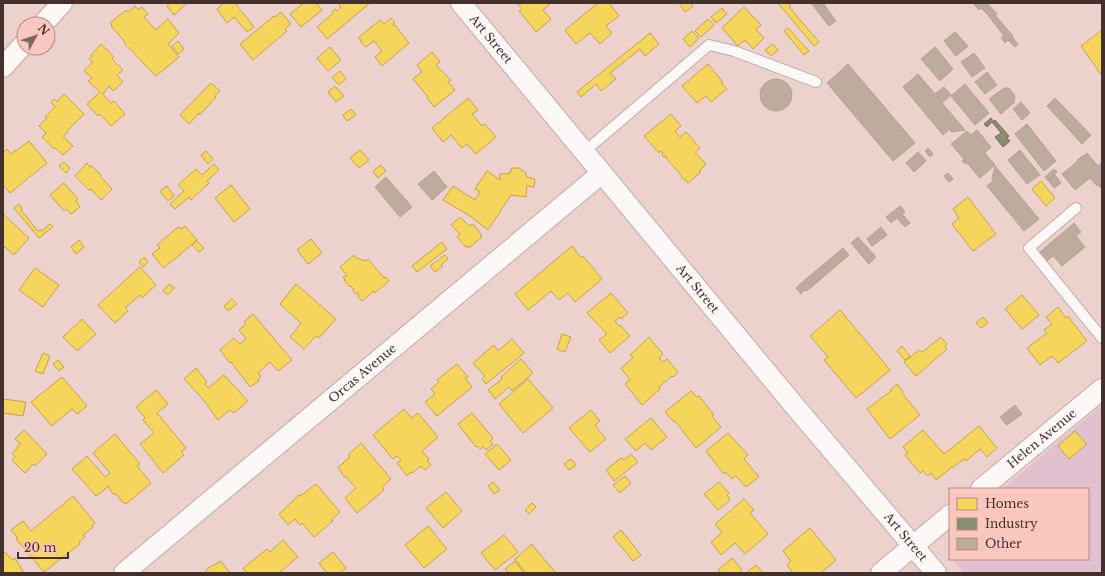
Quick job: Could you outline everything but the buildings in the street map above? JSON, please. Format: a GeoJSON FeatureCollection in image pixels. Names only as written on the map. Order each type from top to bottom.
{"type":"FeatureCollection","features":[{"type":"Feature","properties":{"kind":"street"},"geometry":{"type":"LineString","coordinates":[[50,16],[62,3]]}},
{"type":"Feature","properties":{"kind":"street","name":"Art Street"},"geometry":{"type":"LineString","coordinates":[[461,3],[793,404],[936,573]]}},
{"type":"Feature","properties":{"kind":"street"},"geometry":{"type":"LineString","coordinates":[[3,67],[16,53]]}},
{"type":"Feature","properties":{"kind":"street","name":"Orcas Avenue"},"geometry":{"type":"LineString","coordinates":[[124,573],[602,173]]}},
{"type":"Feature","properties":{"kind":"street","name":"Helen Avenue"},"geometry":{"type":"LineString","coordinates":[[982,488],[1102,389]]}},
{"type":"Feature","properties":{"kind":"street"},"geometry":{"type":"LineString","coordinates":[[881,573],[949,516]]}},
{"type":"Feature","properties":{"kind":"lane"},"geometry":{"type":"LineString","coordinates":[[584,152],[709,46],[734,50],[816,82]]}},
{"type":"Feature","properties":{"kind":"lane"},"geometry":{"type":"LineString","coordinates":[[1076,208],[1028,248],[1102,338]]}},
{"type":"Feature","properties":{"kind":"shaded area"},"geometry":{"type":"Polygon","coordinates":[[[1102,405],[1102,573],[964,573],[953,560],[1089,560],[1089,488],[1003,488],[1102,405]]]}}]}
